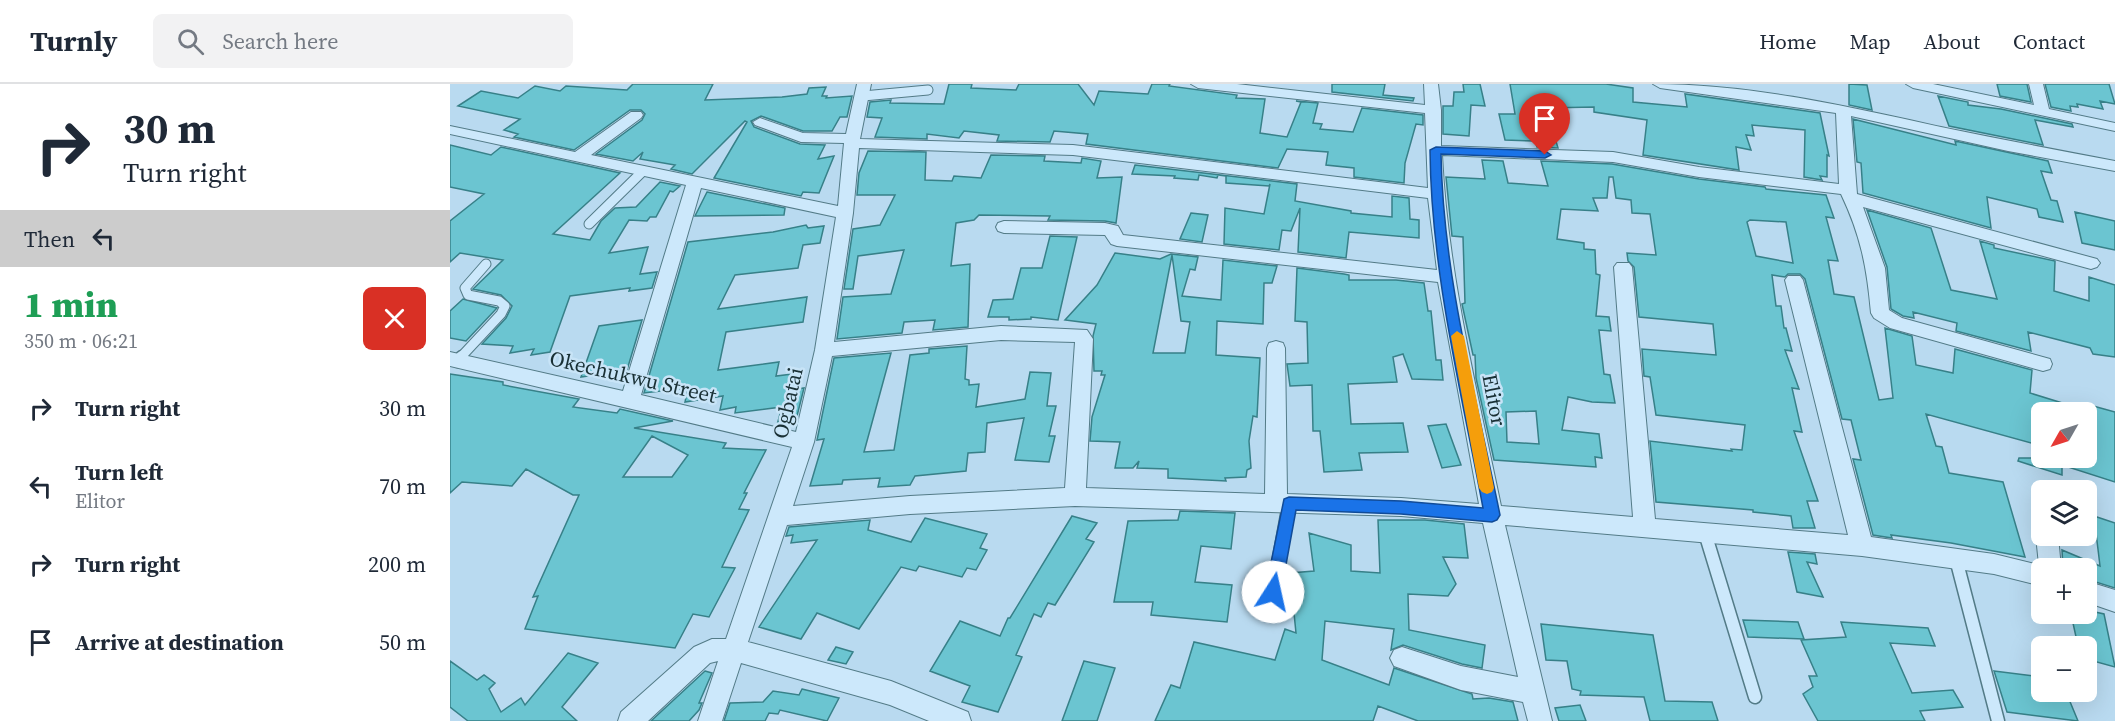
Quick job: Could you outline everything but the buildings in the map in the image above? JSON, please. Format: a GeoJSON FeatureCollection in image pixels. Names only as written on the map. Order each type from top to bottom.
{"type":"FeatureCollection","features":[{"type":"Feature","properties":{"kind":"street"},"geometry":{"type":"LineString","coordinates":[[1198,84],[1434,110]]}},
{"type":"Feature","properties":{"kind":"street","name":"Elitor"},"geometry":{"type":"LineString","coordinates":[[1431,84],[1436,150],[1436,194],[1446,277],[1492,515],[1540,721]]}},
{"type":"Feature","properties":{"kind":"street"},"geometry":{"type":"LineString","coordinates":[[1660,84],[1843,110],[2008,146],[2115,166]]}},
{"type":"Feature","properties":{"kind":"street"},"geometry":{"type":"LineString","coordinates":[[1913,84],[2115,127]]}},
{"type":"Feature","properties":{"kind":"street"},"geometry":{"type":"LineString","coordinates":[[2036,84],[2043,112]]}},
{"type":"Feature","properties":{"kind":"street","name":"Ogbatai"},"geometry":{"type":"LineString","coordinates":[[710,721],[804,442],[824,350],[845,213],[852,141],[863,90]]}},
{"type":"Feature","properties":{"kind":"street"},"geometry":{"type":"LineString","coordinates":[[1843,110],[1849,194],[1876,268],[1880,313],[1886,318],[2043,364]]}},
{"type":"Feature","properties":{"kind":"street"},"geometry":{"type":"LineString","coordinates":[[578,157],[636,115]]}},
{"type":"Feature","properties":{"kind":"street"},"geometry":{"type":"LineString","coordinates":[[760,122],[801,137],[1073,150],[1436,194]]}},
{"type":"Feature","properties":{"kind":"street"},"geometry":{"type":"LineString","coordinates":[[453,133],[845,213]]}},
{"type":"Feature","properties":{"kind":"street"},"geometry":{"type":"LineString","coordinates":[[1436,150],[1613,157],[1849,194],[2091,263]]}},
{"type":"Feature","properties":{"kind":"street"},"geometry":{"type":"LineString","coordinates":[[630,400],[695,182]]}},
{"type":"Feature","properties":{"kind":"street"},"geometry":{"type":"LineString","coordinates":[[1004,227],[1105,229],[1112,230],[1117,240],[1446,277]]}},
{"type":"Feature","properties":{"kind":"street"},"geometry":{"type":"LineString","coordinates":[[1623,267],[1646,528]]}},
{"type":"Feature","properties":{"kind":"street"},"geometry":{"type":"LineString","coordinates":[[1794,280],[1862,546]]}},
{"type":"Feature","properties":{"kind":"street"},"geometry":{"type":"LineString","coordinates":[[824,350],[1000,333],[1081,335],[1084,339],[1075,497]]}},
{"type":"Feature","properties":{"kind":"street"},"geometry":{"type":"LineString","coordinates":[[1276,348],[1283,504]]}},
{"type":"Feature","properties":{"kind":"street","name":"Okechukwu Street"},"geometry":{"type":"LineString","coordinates":[[454,360],[804,442]]}},
{"type":"Feature","properties":{"kind":"street"},"geometry":{"type":"LineString","coordinates":[[780,516],[910,505],[1075,497],[1401,507],[1862,546],[1994,564],[2031,573]]}},
{"type":"Feature","properties":{"kind":"street"},"geometry":{"type":"LineString","coordinates":[[2097,595],[2115,601]]}},
{"type":"Feature","properties":{"kind":"street"},"geometry":{"type":"LineString","coordinates":[[630,721],[702,655],[712,650],[734,650],[891,693],[959,721]]}},
{"type":"Feature","properties":{"kind":"street"},"geometry":{"type":"LineString","coordinates":[[1402,658],[1461,678],[1533,692]]}},
{"type":"Feature","properties":{"kind":"lane"},"geometry":{"type":"LineString","coordinates":[[863,90],[928,90]]}},
{"type":"Feature","properties":{"kind":"lane"},"geometry":{"type":"LineString","coordinates":[[590,224],[643,171]]}},
{"type":"Feature","properties":{"kind":"lane"},"geometry":{"type":"LineString","coordinates":[[454,360],[501,314],[505,306],[499,301],[468,295],[465,292],[465,288],[486,264]]}},
{"type":"Feature","properties":{"kind":"lane"},"geometry":{"type":"LineString","coordinates":[[1273,592],[1283,504]]}},
{"type":"Feature","properties":{"kind":"lane"},"geometry":{"type":"LineString","coordinates":[[1705,533],[1755,697]]}},
{"type":"Feature","properties":{"kind":"lane"},"geometry":{"type":"LineString","coordinates":[[1956,559],[1998,721]]}},
{"type":"Feature","properties":{"kind":"slow traffic"},"geometry":{"type":"LineString","coordinates":[[1457,336],[1487,488]]}},
{"type":"Feature","properties":{"kind":"route"},"geometry":{"type":"LineString","coordinates":[[1273,592],[1289,504],[1401,507],[1492,515],[1446,277],[1436,194],[1436,150],[1545,155]]}}]}
